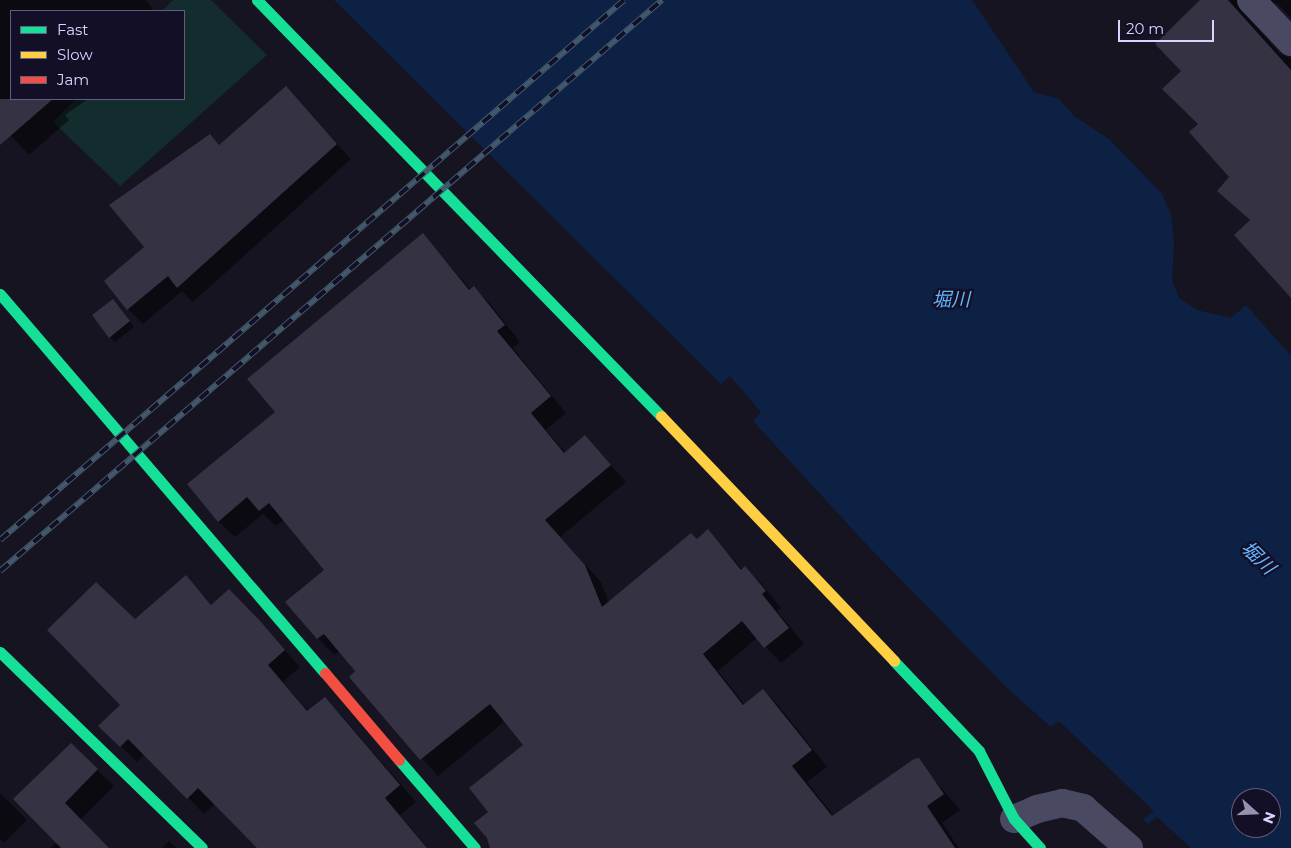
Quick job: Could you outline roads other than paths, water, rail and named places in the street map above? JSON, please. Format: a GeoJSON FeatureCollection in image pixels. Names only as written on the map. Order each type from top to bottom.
{"type":"FeatureCollection","features":[{"type":"Feature","properties":{"kind":"street"},"geometry":{"type":"LineString","coordinates":[[257,0],[528,277],[979,751],[1014,819],[1040,848]]}},
{"type":"Feature","properties":{"kind":"street"},"geometry":{"type":"LineString","coordinates":[[1250,0],[1291,42]]}},
{"type":"Feature","properties":{"kind":"street"},"geometry":{"type":"LineString","coordinates":[[0,294],[475,848]]}},
{"type":"Feature","properties":{"kind":"street"},"geometry":{"type":"LineString","coordinates":[[0,652],[202,848]]}},
{"type":"Feature","properties":{"kind":"street"},"geometry":{"type":"LineString","coordinates":[[1014,819],[1037,809],[1062,803],[1083,808],[1129,848]]}},
{"type":"Feature","properties":{"kind":"water","name":"堀川"},"geometry":{"type":"Polygon","coordinates":[[[334,0],[972,0],[1034,92],[1059,99],[1075,117],[1109,139],[1162,194],[1171,215],[1174,243],[1172,280],[1179,298],[1197,310],[1231,318],[1246,305],[1291,356],[1291,848],[1191,848],[1157,817],[1148,824],[1143,819],[1154,811],[1059,721],[1051,727],[1007,688],[868,546],[753,421],[761,412],[730,376],[721,384],[334,0]]]}},
{"type":"Feature","properties":{"kind":"railway"},"geometry":{"type":"LineString","coordinates":[[0,540],[624,0]]}},
{"type":"Feature","properties":{"kind":"railway"},"geometry":{"type":"LineString","coordinates":[[0,571],[662,0]]}}]}
